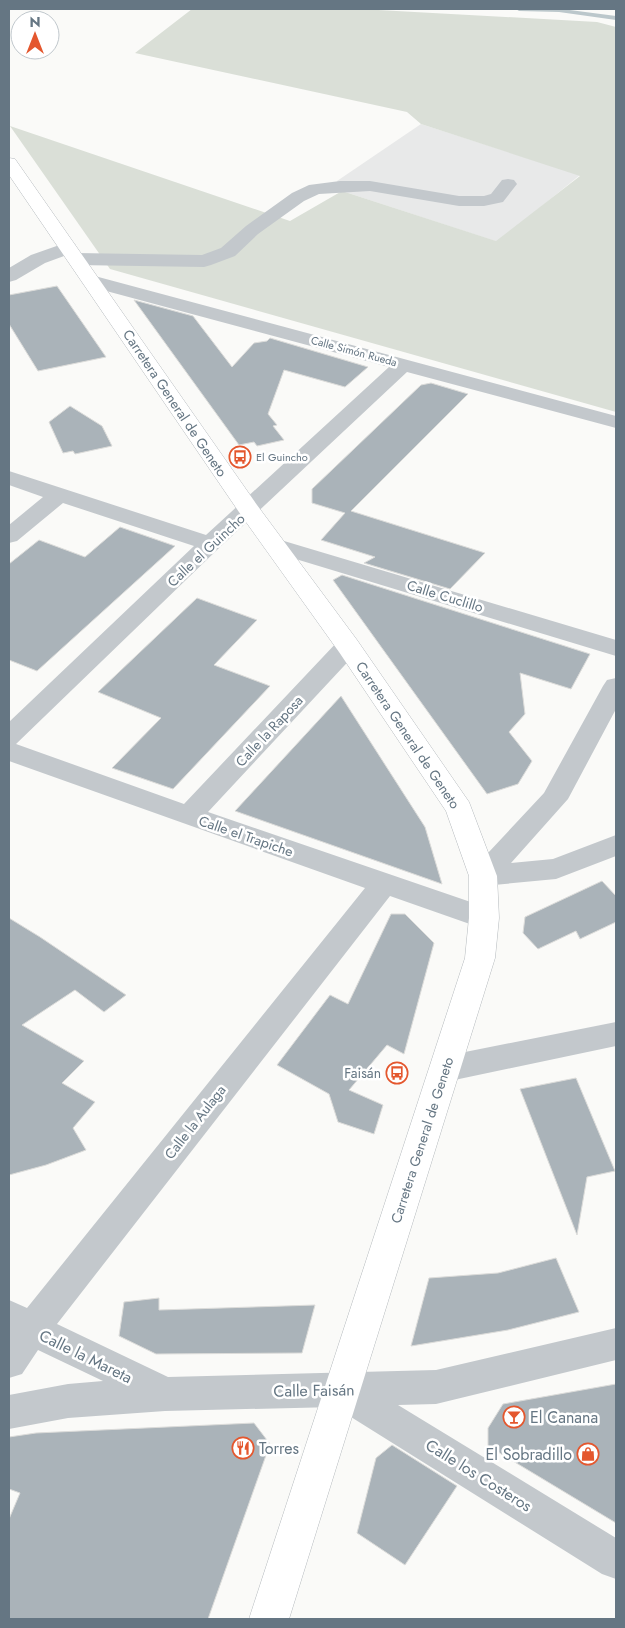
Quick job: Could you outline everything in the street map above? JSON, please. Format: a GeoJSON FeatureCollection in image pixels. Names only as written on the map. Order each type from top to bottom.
{"type":"FeatureCollection","features":[{"type":"Feature","properties":{"kind":"main road","name":"Carretera General de Geneto"},"geometry":{"type":"LineString","coordinates":[[9,163],[249,510],[348,646],[459,809],[483,876],[484,918],[480,958],[269,1619]]}},
{"type":"Feature","properties":{"kind":"street"},"geometry":{"type":"LineString","coordinates":[[9,276],[38,259],[78,263],[204,261],[228,252],[252,230],[298,197],[315,189],[340,186],[370,186],[459,200],[484,201],[497,198],[508,184]]}},
{"type":"Feature","properties":{"kind":"street","name":"Calle Simón Rueda"},"geometry":{"type":"LineString","coordinates":[[78,263],[404,364],[616,422]]}},
{"type":"Feature","properties":{"kind":"street","name":"Calle el Guincho"},"geometry":{"type":"LineString","coordinates":[[9,737],[210,544],[249,510],[404,364]]}},
{"type":"Feature","properties":{"kind":"street"},"geometry":{"type":"LineString","coordinates":[[9,478],[210,544]]}},
{"type":"Feature","properties":{"kind":"street"},"geometry":{"type":"LineString","coordinates":[[9,536],[60,494]]}},
{"type":"Feature","properties":{"kind":"street","name":"Calle Cuclillo"},"geometry":{"type":"LineString","coordinates":[[274,545],[616,648]]}},
{"type":"Feature","properties":{"kind":"street","name":"Calle la Raposa"},"geometry":{"type":"LineString","coordinates":[[189,816],[348,646]]}},
{"type":"Feature","properties":{"kind":"street"},"geometry":{"type":"LineString","coordinates":[[483,876],[554,799],[616,686]]}},
{"type":"Feature","properties":{"kind":"street","name":"Calle el Trapiche"},"geometry":{"type":"LineString","coordinates":[[9,751],[189,816],[484,918]]}},
{"type":"Feature","properties":{"kind":"street"},"geometry":{"type":"LineString","coordinates":[[483,876],[556,869],[616,845]]}},
{"type":"Feature","properties":{"kind":"street","name":"Calle la Aulaga"},"geometry":{"type":"LineString","coordinates":[[9,1362],[20,1322],[384,884]]}},
{"type":"Feature","properties":{"kind":"street"},"geometry":{"type":"LineString","coordinates":[[445,1069],[616,1034]]}},
{"type":"Feature","properties":{"kind":"street","name":"Calle la Mareta"},"geometry":{"type":"LineString","coordinates":[[20,1322],[165,1394]]}},
{"type":"Feature","properties":{"kind":"street","name":"Calle Faisán"},"geometry":{"type":"LineString","coordinates":[[9,1412],[68,1401],[165,1394],[436,1387],[616,1344]]}},
{"type":"Feature","properties":{"kind":"street","name":"Calle los Costeros"},"geometry":{"type":"LineString","coordinates":[[341,1390],[616,1560]]}},
{"type":"Feature","properties":{"kind":"shaded area"},"geometry":{"type":"Polygon","coordinates":[[[192,9],[360,9],[597,22],[616,27],[616,412],[110,269],[10,126],[290,221],[342,191],[496,241],[580,176],[421,124],[407,112],[135,53],[192,9]]]}},
{"type":"Feature","properties":{"kind":"shaded area"},"geometry":{"type":"Polygon","coordinates":[[[421,124],[580,175],[498,242],[342,191],[337,181],[421,124]]]}},
{"type":"Feature","properties":{"kind":"building"},"geometry":{"type":"Polygon","coordinates":[[[57,286],[106,357],[38,371],[9,324],[9,295],[57,286]]]}},
{"type":"Feature","properties":{"kind":"building"},"geometry":{"type":"Polygon","coordinates":[[[134,300],[193,316],[232,367],[254,343],[267,341],[270,338],[368,367],[345,387],[284,370],[268,414],[277,425],[273,426],[284,440],[257,446],[254,442],[239,445],[134,300]]]}},
{"type":"Feature","properties":{"kind":"building"},"geometry":{"type":"Polygon","coordinates":[[[431,383],[468,394],[351,511],[485,553],[450,589],[364,563],[375,557],[321,540],[345,513],[312,503],[312,489],[421,385],[431,383]]]}},
{"type":"Feature","properties":{"kind":"building"},"geometry":{"type":"Polygon","coordinates":[[[70,406],[102,426],[112,446],[75,454],[73,451],[63,453],[49,422],[70,406]]]}},
{"type":"Feature","properties":{"kind":"building"},"geometry":{"type":"Polygon","coordinates":[[[120,527],[175,546],[37,671],[9,660],[9,564],[39,540],[85,557],[120,527]]]}},
{"type":"Feature","properties":{"kind":"building"},"geometry":{"type":"Polygon","coordinates":[[[342,575],[590,654],[571,689],[520,673],[525,714],[509,732],[532,761],[518,784],[487,794],[333,580],[342,575]]]}},
{"type":"Feature","properties":{"kind":"building"},"geometry":{"type":"Polygon","coordinates":[[[197,598],[257,620],[214,665],[270,686],[173,789],[112,768],[161,718],[98,692],[197,598]]]}},
{"type":"Feature","properties":{"kind":"building"},"geometry":{"type":"Polygon","coordinates":[[[341,696],[425,827],[442,884],[235,811],[341,696]]]}},
{"type":"Feature","properties":{"kind":"building"},"geometry":{"type":"Polygon","coordinates":[[[602,881],[616,896],[616,922],[580,939],[576,931],[538,949],[523,933],[525,917],[602,881]]]}},
{"type":"Feature","properties":{"kind":"building"},"geometry":{"type":"Polygon","coordinates":[[[391,914],[405,914],[434,943],[404,1054],[387,1045],[349,1090],[383,1105],[374,1134],[338,1122],[329,1094],[277,1065],[330,995],[348,1004],[391,914]]]}},
{"type":"Feature","properties":{"kind":"building"},"geometry":{"type":"Polygon","coordinates":[[[9,918],[126,995],[104,1012],[75,990],[22,1025],[84,1061],[62,1083],[95,1102],[73,1128],[86,1150],[46,1165],[9,1175],[9,918]]]}},
{"type":"Feature","properties":{"kind":"building"},"geometry":{"type":"Polygon","coordinates":[[[576,1078],[615,1171],[587,1177],[577,1235],[520,1089],[576,1078]]]}},
{"type":"Feature","properties":{"kind":"building"},"geometry":{"type":"Polygon","coordinates":[[[556,1258],[579,1312],[508,1330],[411,1346],[429,1278],[498,1273],[556,1258]]]}},
{"type":"Feature","properties":{"kind":"building"},"geometry":{"type":"Polygon","coordinates":[[[159,1298],[159,1310],[315,1305],[302,1353],[156,1354],[119,1336],[124,1302],[159,1298]]]}},
{"type":"Feature","properties":{"kind":"building"},"geometry":{"type":"Polygon","coordinates":[[[616,1384],[616,1523],[488,1446],[488,1428],[503,1404],[616,1384]]]}},
{"type":"Feature","properties":{"kind":"building"},"geometry":{"type":"Polygon","coordinates":[[[254,1423],[270,1444],[208,1619],[9,1619],[9,1519],[20,1493],[9,1489],[9,1437],[36,1433],[254,1423]]]}},
{"type":"Feature","properties":{"kind":"building"},"geometry":{"type":"Polygon","coordinates":[[[392,1445],[457,1486],[405,1565],[357,1533],[376,1458],[392,1445]]]}},
{"type":"Feature","properties":{"kind":"waterway"},"geometry":{"type":"LineString","coordinates":[[519,9],[559,10],[616,18]]}},
{"type":"Feature","properties":{"kind":"place","name":"El Guincho"},"geometry":{"type":"Point","coordinates":[240,457]}},
{"type":"Feature","properties":{"kind":"place","name":"Faisán"},"geometry":{"type":"Point","coordinates":[397,1073]}},
{"type":"Feature","properties":{"kind":"place","name":"El Canana"},"geometry":{"type":"Point","coordinates":[514,1417]}},
{"type":"Feature","properties":{"kind":"place","name":"Torres"},"geometry":{"type":"Point","coordinates":[243,1448]}},
{"type":"Feature","properties":{"kind":"place","name":"El Sobradillo"},"geometry":{"type":"Point","coordinates":[588,1454]}}]}
